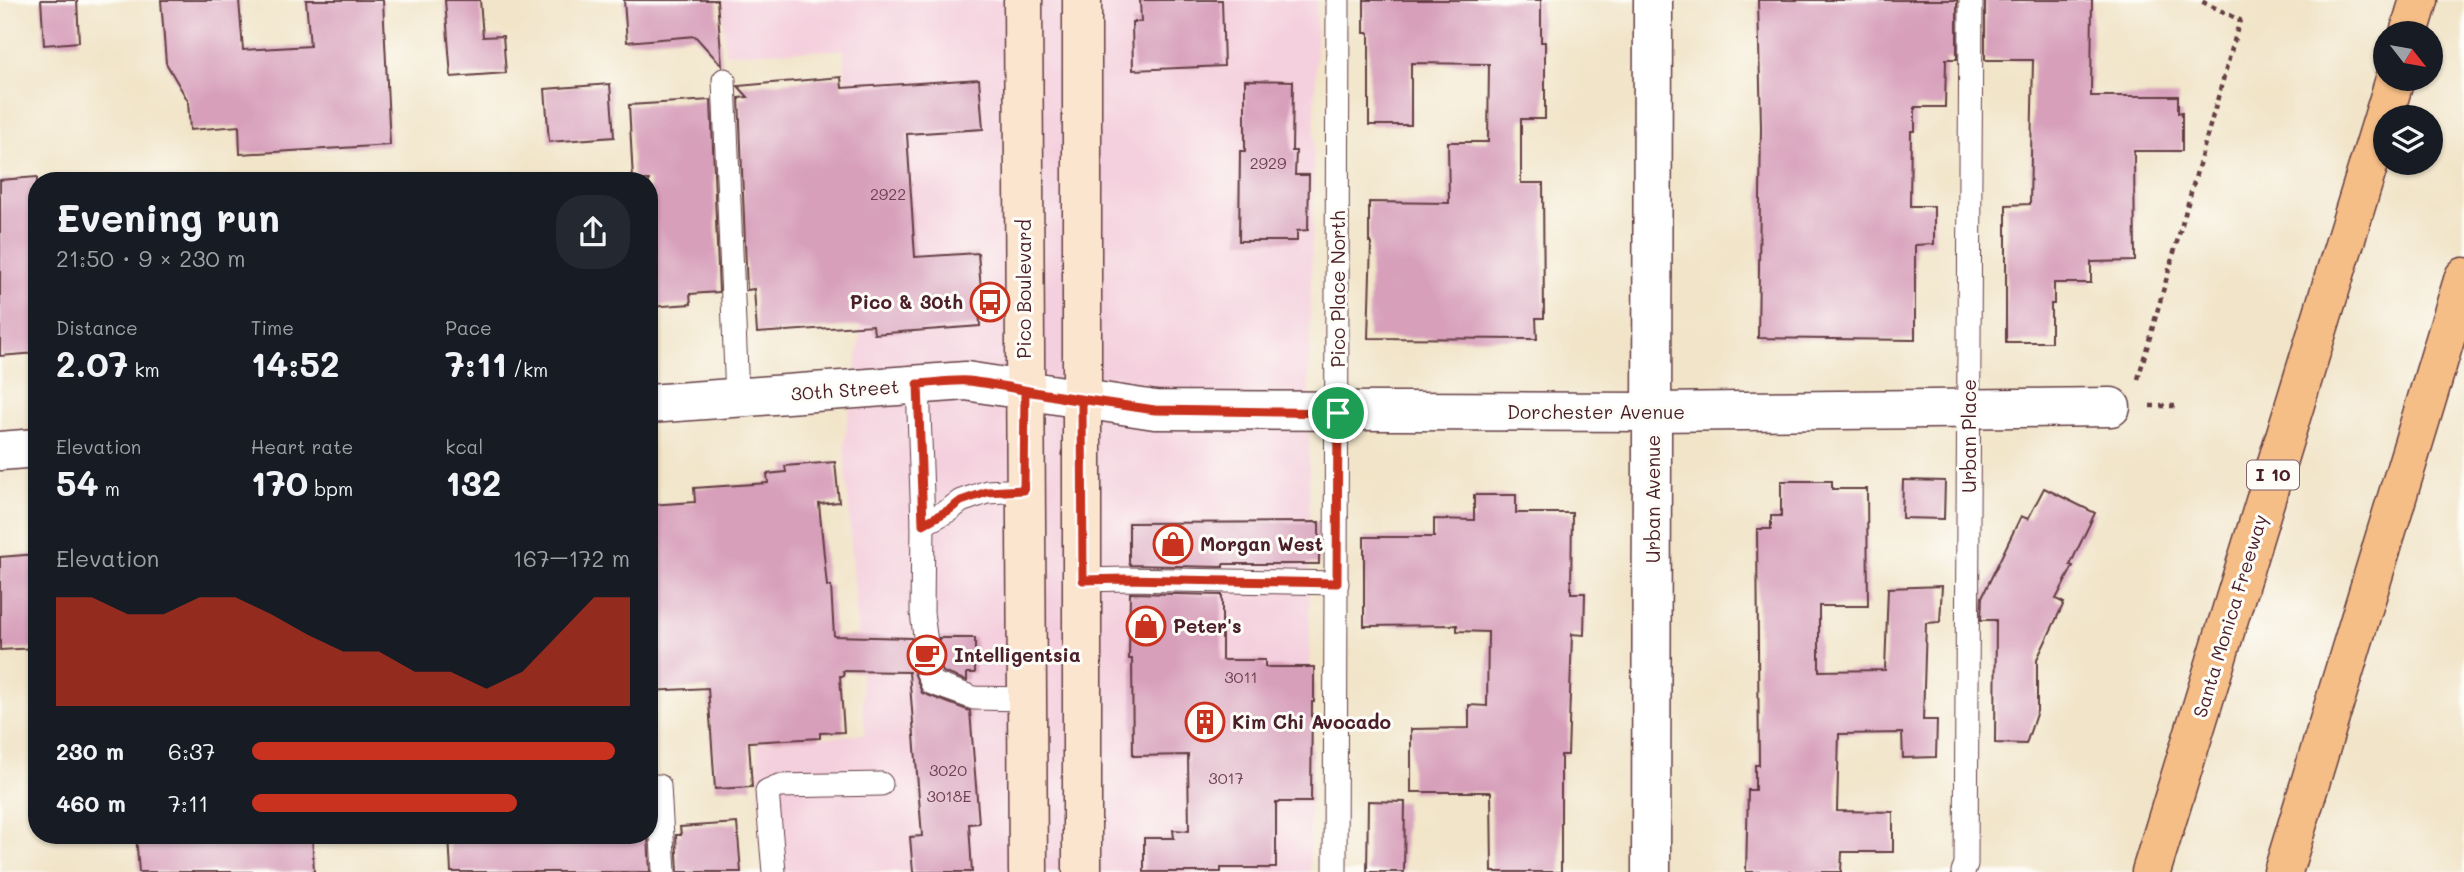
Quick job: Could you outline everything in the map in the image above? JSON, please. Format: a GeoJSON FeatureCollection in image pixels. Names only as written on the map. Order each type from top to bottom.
{"type":"FeatureCollection","features":[{"type":"Feature","properties":{"kind":"highway"},"geometry":{"type":"LineString","coordinates":[[2413,21],[2419,0]]}},
{"type":"Feature","properties":{"kind":"highway","name":"Santa Monica Freeway"},"geometry":{"type":"LineString","coordinates":[[2151,872],[2391,91]]}},
{"type":"Feature","properties":{"kind":"highway"},"geometry":{"type":"LineString","coordinates":[[2287,862],[2464,277]]}},
{"type":"Feature","properties":{"kind":"main road","name":"Pico Boulevard"},"geometry":{"type":"LineString","coordinates":[[1023,0],[1028,872]]}},
{"type":"Feature","properties":{"kind":"main road"},"geometry":{"type":"LineString","coordinates":[[1082,0],[1082,872]]}},
{"type":"Feature","properties":{"kind":"street","name":"Urban Avenue"},"geometry":{"type":"LineString","coordinates":[[1651,872],[1653,0]]}},
{"type":"Feature","properties":{"kind":"street","name":"30th Street"},"geometry":{"type":"LineString","coordinates":[[658,403],[966,381],[1082,401]]}},
{"type":"Feature","properties":{"kind":"street","name":"Dorchester Avenue"},"geometry":{"type":"LineString","coordinates":[[1082,401],[1155,410],[1338,413],[2110,407]]}},
{"type":"Feature","properties":{"kind":"street"},"geometry":{"type":"LineString","coordinates":[[0,451],[28,449]]}},
{"type":"Feature","properties":{"kind":"lane","name":"Pico Place North"},"geometry":{"type":"LineString","coordinates":[[1335,872],[1338,0]]}},
{"type":"Feature","properties":{"kind":"lane","name":"Urban Place"},"geometry":{"type":"LineString","coordinates":[[1963,872],[1966,864],[1971,0]]}},
{"type":"Feature","properties":{"kind":"lane"},"geometry":{"type":"LineString","coordinates":[[724,80],[737,397]]}},
{"type":"Feature","properties":{"kind":"lane"},"geometry":{"type":"LineString","coordinates":[[918,384],[923,524],[922,613],[926,643]]}},
{"type":"Feature","properties":{"kind":"lane"},"geometry":{"type":"LineString","coordinates":[[923,524],[961,501],[987,492],[1024,490]]}},
{"type":"Feature","properties":{"kind":"lane"},"geometry":{"type":"LineString","coordinates":[[1083,580],[1337,583]]}},
{"type":"Feature","properties":{"kind":"lane"},"geometry":{"type":"LineString","coordinates":[[926,668],[932,683],[974,698],[1027,699]]}},
{"type":"Feature","properties":{"kind":"lane"},"geometry":{"type":"LineString","coordinates":[[774,872],[767,791],[779,786],[881,784]]}},
{"type":"Feature","properties":{"kind":"lane"},"geometry":{"type":"LineString","coordinates":[[658,786],[664,872]]}},
{"type":"Feature","properties":{"kind":"path"},"geometry":{"type":"LineString","coordinates":[[2138,380],[2240,20],[2199,0]]}},
{"type":"Feature","properties":{"kind":"shaded area"},"geometry":{"type":"Polygon","coordinates":[[[722,0],[1317,0],[1309,382],[1310,872],[763,872],[757,743],[865,734],[844,445],[860,338],[844,50],[725,53],[722,0]]]}},
{"type":"Feature","properties":{"kind":"building"},"geometry":{"type":"Polygon","coordinates":[[[41,0],[77,0],[79,42],[44,45],[41,0]]]}},
{"type":"Feature","properties":{"kind":"building"},"geometry":{"type":"Polygon","coordinates":[[[161,0],[239,0],[243,50],[310,46],[306,0],[383,0],[390,145],[240,154],[239,126],[190,130],[188,101],[166,63],[161,0]]]}},
{"type":"Feature","properties":{"kind":"building"},"geometry":{"type":"Polygon","coordinates":[[[445,0],[480,0],[483,37],[503,36],[506,73],[451,77],[445,0]]]}},
{"type":"Feature","properties":{"kind":"building"},"geometry":{"type":"Polygon","coordinates":[[[624,0],[717,0],[722,66],[695,36],[627,42],[624,0]]]}},
{"type":"Feature","properties":{"kind":"building"},"geometry":{"type":"Polygon","coordinates":[[[1140,0],[1222,0],[1224,66],[1133,70],[1132,22],[1141,22],[1140,0]]]}},
{"type":"Feature","properties":{"kind":"building"},"geometry":{"type":"Polygon","coordinates":[[[1364,0],[1541,0],[1541,42],[1545,42],[1545,119],[1521,119],[1521,183],[1543,183],[1544,318],[1536,318],[1537,339],[1368,338],[1371,242],[1369,202],[1449,203],[1448,142],[1488,142],[1489,64],[1411,63],[1411,125],[1369,125],[1369,33],[1364,33],[1364,0]]]}},
{"type":"Feature","properties":{"kind":"building"},"geometry":{"type":"Polygon","coordinates":[[[1758,0],[1957,0],[1957,59],[1946,59],[1945,107],[1915,107],[1915,131],[1911,131],[1910,206],[1934,206],[1934,244],[1915,245],[1915,340],[1758,338],[1761,127],[1758,0]]]}},
{"type":"Feature","properties":{"kind":"building"},"geometry":{"type":"Polygon","coordinates":[[[1985,0],[2092,0],[2091,96],[2178,96],[2178,113],[2182,112],[2182,151],[2134,151],[2135,261],[2091,262],[2091,283],[2054,283],[2051,342],[2006,342],[2006,205],[2030,204],[2033,60],[1985,60],[1985,0]]]}},
{"type":"Feature","properties":{"kind":"building"},"geometry":{"type":"Polygon","coordinates":[[[841,77],[842,88],[979,79],[983,129],[907,134],[915,257],[978,253],[982,302],[979,302],[980,326],[874,334],[873,325],[757,333],[754,289],[747,290],[739,98],[748,97],[738,86],[841,77]]]}},
{"type":"Feature","properties":{"kind":"building"},"geometry":{"type":"Polygon","coordinates":[[[1245,80],[1293,81],[1292,151],[1296,151],[1295,175],[1309,175],[1308,230],[1297,231],[1297,241],[1239,241],[1240,151],[1245,151],[1245,80]]]}},
{"type":"Feature","properties":{"kind":"building"},"geometry":{"type":"Polygon","coordinates":[[[610,84],[614,137],[549,142],[545,89],[610,84]]]}},
{"type":"Feature","properties":{"kind":"building"},"geometry":{"type":"Polygon","coordinates":[[[711,100],[719,292],[690,294],[691,304],[658,306],[658,172],[633,172],[629,105],[711,100]]]}},
{"type":"Feature","properties":{"kind":"building"},"geometry":{"type":"Polygon","coordinates":[[[28,178],[28,354],[0,356],[0,180],[28,178]]]}},
{"type":"Feature","properties":{"kind":"building"},"geometry":{"type":"Polygon","coordinates":[[[835,462],[839,502],[819,504],[827,586],[831,586],[834,636],[911,638],[915,651],[920,656],[912,667],[922,693],[970,711],[979,823],[969,824],[972,872],[913,872],[910,837],[922,836],[909,672],[843,671],[844,676],[840,676],[844,732],[820,733],[820,738],[749,742],[752,787],[715,789],[708,688],[658,691],[658,504],[695,502],[694,488],[768,483],[767,474],[786,472],[785,466],[835,462]]]}},
{"type":"Feature","properties":{"kind":"building"},"geometry":{"type":"Polygon","coordinates":[[[1903,480],[1945,481],[1944,519],[1902,518],[1903,480]]]}},
{"type":"Feature","properties":{"kind":"building"},"geometry":{"type":"Polygon","coordinates":[[[1781,481],[1832,481],[1832,489],[1867,489],[1868,606],[1819,606],[1819,671],[1885,670],[1888,588],[1942,586],[1940,622],[1926,623],[1923,720],[1937,720],[1936,757],[1903,758],[1902,733],[1839,734],[1837,811],[1893,812],[1893,852],[1842,852],[1841,872],[1746,872],[1748,790],[1755,790],[1755,765],[1759,765],[1757,529],[1771,529],[1771,516],[1781,516],[1781,481]]]}},
{"type":"Feature","properties":{"kind":"building"},"geometry":{"type":"Polygon","coordinates":[[[2044,488],[2095,513],[2056,599],[2064,603],[2037,659],[2037,711],[2026,744],[1995,743],[1996,620],[1981,620],[1982,597],[2021,516],[2028,519],[2044,488]]]}},
{"type":"Feature","properties":{"kind":"building"},"geometry":{"type":"Polygon","coordinates":[[[1474,495],[1516,495],[1516,513],[1572,513],[1571,593],[1585,593],[1584,635],[1572,634],[1568,755],[1561,755],[1561,872],[1492,872],[1491,792],[1411,792],[1411,729],[1469,728],[1469,705],[1487,706],[1488,632],[1457,631],[1457,625],[1364,626],[1364,537],[1434,537],[1434,519],[1474,520],[1474,495]]]}},
{"type":"Feature","properties":{"kind":"building"},"geometry":{"type":"Polygon","coordinates":[[[1319,522],[1319,564],[1223,564],[1223,567],[1130,565],[1129,562],[1129,523],[1319,522]]]}},
{"type":"Feature","properties":{"kind":"building"},"geometry":{"type":"Polygon","coordinates":[[[28,555],[28,648],[0,650],[0,557],[28,555]]]}},
{"type":"Feature","properties":{"kind":"building"},"geometry":{"type":"Polygon","coordinates":[[[1130,593],[1222,595],[1222,660],[1265,660],[1265,667],[1314,667],[1311,802],[1276,802],[1276,868],[1221,868],[1221,872],[1144,872],[1144,838],[1174,838],[1173,830],[1189,831],[1188,755],[1133,756],[1132,659],[1129,659],[1130,593]]]}},
{"type":"Feature","properties":{"kind":"building"},"geometry":{"type":"Polygon","coordinates":[[[939,638],[975,638],[975,673],[967,673],[967,681],[943,672],[939,662],[931,655],[939,649],[939,638]]]}},
{"type":"Feature","properties":{"kind":"building"},"geometry":{"type":"Polygon","coordinates":[[[1368,801],[1405,802],[1404,872],[1367,872],[1368,801]]]}},
{"type":"Feature","properties":{"kind":"building"},"geometry":{"type":"Polygon","coordinates":[[[737,823],[741,872],[678,872],[676,835],[681,835],[680,827],[737,823]]]}},
{"type":"Feature","properties":{"kind":"building"},"geometry":{"type":"Polygon","coordinates":[[[137,844],[312,844],[314,872],[139,872],[137,844]]]}},
{"type":"Feature","properties":{"kind":"building"},"geometry":{"type":"Polygon","coordinates":[[[449,844],[648,844],[650,872],[451,872],[449,844]]]}},
{"type":"Feature","properties":{"kind":"place","name":"Pico & 30th"},"geometry":{"type":"Point","coordinates":[990,302]}},
{"type":"Feature","properties":{"kind":"place","name":"Morgan West"},"geometry":{"type":"Point","coordinates":[1173,544]}},
{"type":"Feature","properties":{"kind":"place","name":"Peter's"},"geometry":{"type":"Point","coordinates":[1146,626]}},
{"type":"Feature","properties":{"kind":"place","name":"Intelligentsia"},"geometry":{"type":"Point","coordinates":[927,655]}},
{"type":"Feature","properties":{"kind":"place","name":"Kim Chi Avocado"},"geometry":{"type":"Point","coordinates":[1205,722]}},
{"type":"Feature","properties":{"kind":"route"},"geometry":{"type":"LineString","coordinates":[[1338,413],[1155,410],[1025,391],[1024,490],[987,492],[961,501],[923,524],[918,384],[966,381],[983,384],[1082,401],[1083,580],[1337,583],[1338,413]]}}]}
